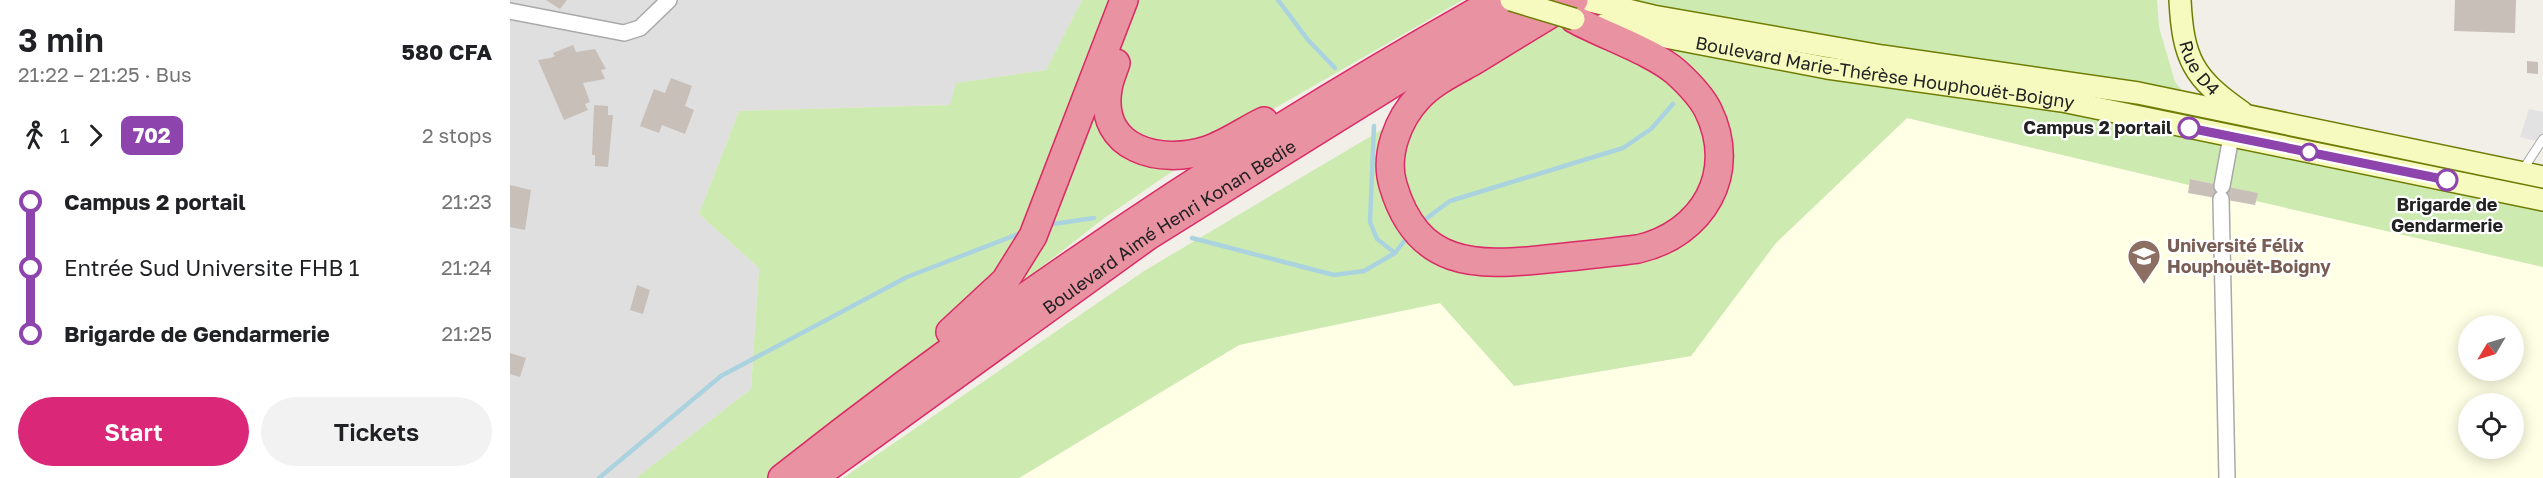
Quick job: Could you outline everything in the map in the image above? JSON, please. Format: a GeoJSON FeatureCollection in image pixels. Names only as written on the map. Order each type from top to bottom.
{"type":"FeatureCollection","features":[{"type":"Feature","properties":{"kind":"highway"},"geometry":{"type":"LineString","coordinates":[[893,391],[903,372],[918,357],[990,298],[1005,281],[1033,236],[1124,0]]}},
{"type":"Feature","properties":{"kind":"highway"},"geometry":{"type":"LineString","coordinates":[[1135,0],[1108,90],[1108,111],[1121,136],[1144,154],[1181,157],[1208,150],[1405,51]]}},
{"type":"Feature","properties":{"kind":"highway","name":"Boulevard Aimé Henri Konan Bedie"},"geometry":{"type":"LineString","coordinates":[[813,478],[1141,229],[1405,51],[1497,0]]}},
{"type":"Feature","properties":{"kind":"highway","name":"Boulevard Aimé Henri Konan Bedie"},"geometry":{"type":"LineString","coordinates":[[782,478],[893,391],[1099,246],[1187,210],[1403,76],[1543,0]]}},
{"type":"Feature","properties":{"kind":"highway"},"geometry":{"type":"LineString","coordinates":[[1582,6],[1674,71],[1708,110],[1719,155],[1715,182],[1708,202],[1695,221],[1678,234],[1658,245],[1638,249],[1498,264],[1472,263],[1437,249],[1415,227],[1397,200],[1391,181],[1390,151],[1401,122],[1419,97],[1445,77],[1582,6]]}},
{"type":"Feature","properties":{"kind":"main road","name":"Boulevard Marie-Thérèse Houphouët-Boigny"},"geometry":{"type":"LineString","coordinates":[[1511,0],[1582,6],[1653,16],[1882,56],[2138,93],[2543,177]]}},
{"type":"Feature","properties":{"kind":"main road","name":"Rue D4"},"geometry":{"type":"LineString","coordinates":[[2180,0],[2182,39],[2190,61],[2222,99],[2250,117]]}},
{"type":"Feature","properties":{"kind":"main road","name":"Boulevard Marie-Thérèse Houphouët-Boigny"},"geometry":{"type":"LineString","coordinates":[[1582,6],[1827,68],[2062,101],[2543,200]]}},
{"type":"Feature","properties":{"kind":"street"},"geometry":{"type":"LineString","coordinates":[[510,11],[624,33],[640,28],[669,0]]}},
{"type":"Feature","properties":{"kind":"street"},"geometry":{"type":"LineString","coordinates":[[2227,478],[2222,192],[2231,136]]}},
{"type":"Feature","properties":{"kind":"lane"},"geometry":{"type":"LineString","coordinates":[[2521,172],[2543,139]]}},
{"type":"Feature","properties":{"kind":"shaded area"},"geometry":{"type":"Polygon","coordinates":[[[510,0],[1082,0],[1046,70],[957,83],[950,105],[739,111],[699,214],[759,268],[751,389],[636,478],[510,478],[510,0]]]}},
{"type":"Feature","properties":{"kind":"shaded area"},"geometry":{"type":"Polygon","coordinates":[[[2529,109],[2543,112],[2543,143],[2520,137],[2529,109]]]}},
{"type":"Feature","properties":{"kind":"shaded area","name":"Université Félix Houphouët-Boigny"},"geometry":{"type":"Polygon","coordinates":[[[1907,118],[2189,185],[2190,179],[2258,193],[2257,201],[2543,267],[2543,478],[1019,478],[1239,345],[1440,303],[1515,386],[1691,356],[1776,243],[1907,118]]]}},
{"type":"Feature","properties":{"kind":"green space"},"geometry":{"type":"Polygon","coordinates":[[[1082,0],[1463,0],[1209,146],[1103,219],[772,478],[636,478],[751,389],[759,268],[699,214],[739,111],[950,105],[956,83],[1046,70],[1082,0]]]}},
{"type":"Feature","properties":{"kind":"green space"},"geometry":{"type":"Polygon","coordinates":[[[1600,0],[2157,0],[2159,27],[2175,82],[2194,105],[2228,126],[2398,154],[2543,193],[2543,267],[2256,201],[2257,193],[2191,179],[2189,185],[1907,118],[1776,243],[1691,356],[1514,386],[1440,303],[1239,345],[1019,478],[843,478],[1144,271],[1600,0]]]}},
{"type":"Feature","properties":{"kind":"building"},"geometry":{"type":"Polygon","coordinates":[[[546,0],[567,0],[560,9],[546,0]]]}},
{"type":"Feature","properties":{"kind":"building"},"geometry":{"type":"Polygon","coordinates":[[[2455,0],[2516,0],[2515,33],[2454,31],[2455,0]]]}},
{"type":"Feature","properties":{"kind":"building"},"geometry":{"type":"Polygon","coordinates":[[[573,45],[576,52],[595,49],[606,69],[601,70],[605,79],[583,83],[590,102],[585,104],[588,110],[564,120],[538,60],[555,56],[553,53],[573,45]]]}},
{"type":"Feature","properties":{"kind":"building"},"geometry":{"type":"Polygon","coordinates":[[[2527,61],[2538,62],[2538,74],[2527,73],[2527,61]]]}},
{"type":"Feature","properties":{"kind":"building"},"geometry":{"type":"Polygon","coordinates":[[[671,78],[692,86],[685,106],[694,110],[685,134],[662,125],[659,133],[640,126],[654,89],[665,93],[671,78]]]}},
{"type":"Feature","properties":{"kind":"building"},"geometry":{"type":"Polygon","coordinates":[[[594,105],[608,106],[608,115],[613,115],[608,167],[595,166],[595,155],[592,155],[594,105]]]}},
{"type":"Feature","properties":{"kind":"building"},"geometry":{"type":"Polygon","coordinates":[[[2190,179],[2258,193],[2255,205],[2188,193],[2190,179]]]}},
{"type":"Feature","properties":{"kind":"building"},"geometry":{"type":"Polygon","coordinates":[[[510,185],[531,190],[525,230],[510,227],[510,185]]]}},
{"type":"Feature","properties":{"kind":"building"},"geometry":{"type":"Polygon","coordinates":[[[637,285],[650,290],[643,314],[630,310],[637,285]]]}},
{"type":"Feature","properties":{"kind":"building"},"geometry":{"type":"Polygon","coordinates":[[[510,353],[526,358],[520,377],[510,374],[510,353]]]}},
{"type":"Feature","properties":{"kind":"waterway"},"geometry":{"type":"LineString","coordinates":[[1278,0],[1308,40],[1335,68]]}},
{"type":"Feature","properties":{"kind":"waterway"},"geometry":{"type":"LineString","coordinates":[[1423,221],[1450,201],[1623,148],[1651,129],[1673,104]]}},
{"type":"Feature","properties":{"kind":"waterway"},"geometry":{"type":"LineString","coordinates":[[1374,126],[1370,222],[1377,239],[1395,253]]}},
{"type":"Feature","properties":{"kind":"waterway"},"geometry":{"type":"LineString","coordinates":[[1046,225],[1094,218]]}},
{"type":"Feature","properties":{"kind":"waterway"},"geometry":{"type":"LineString","coordinates":[[599,478],[721,376],[907,277],[1021,233]]}},
{"type":"Feature","properties":{"kind":"waterway"},"geometry":{"type":"LineString","coordinates":[[1192,238],[1334,275],[1364,271],[1395,253],[1408,236]]}},
{"type":"Feature","properties":{"kind":"bus line","name":"702"},"geometry":{"type":"LineString","coordinates":[[2189,128],[2447,180]]}},
{"type":"Feature","properties":{"kind":"place","name":"Campus 2 portail"},"geometry":{"type":"Point","coordinates":[2189,128]}},
{"type":"Feature","properties":{"kind":"place","name":"Brigarde de Gendarmerie"},"geometry":{"type":"Point","coordinates":[2447,180]}},
{"type":"Feature","properties":{"kind":"place","name":"Université Félix Houphouët-Boigny"},"geometry":{"type":"Point","coordinates":[2144,285]}}]}
